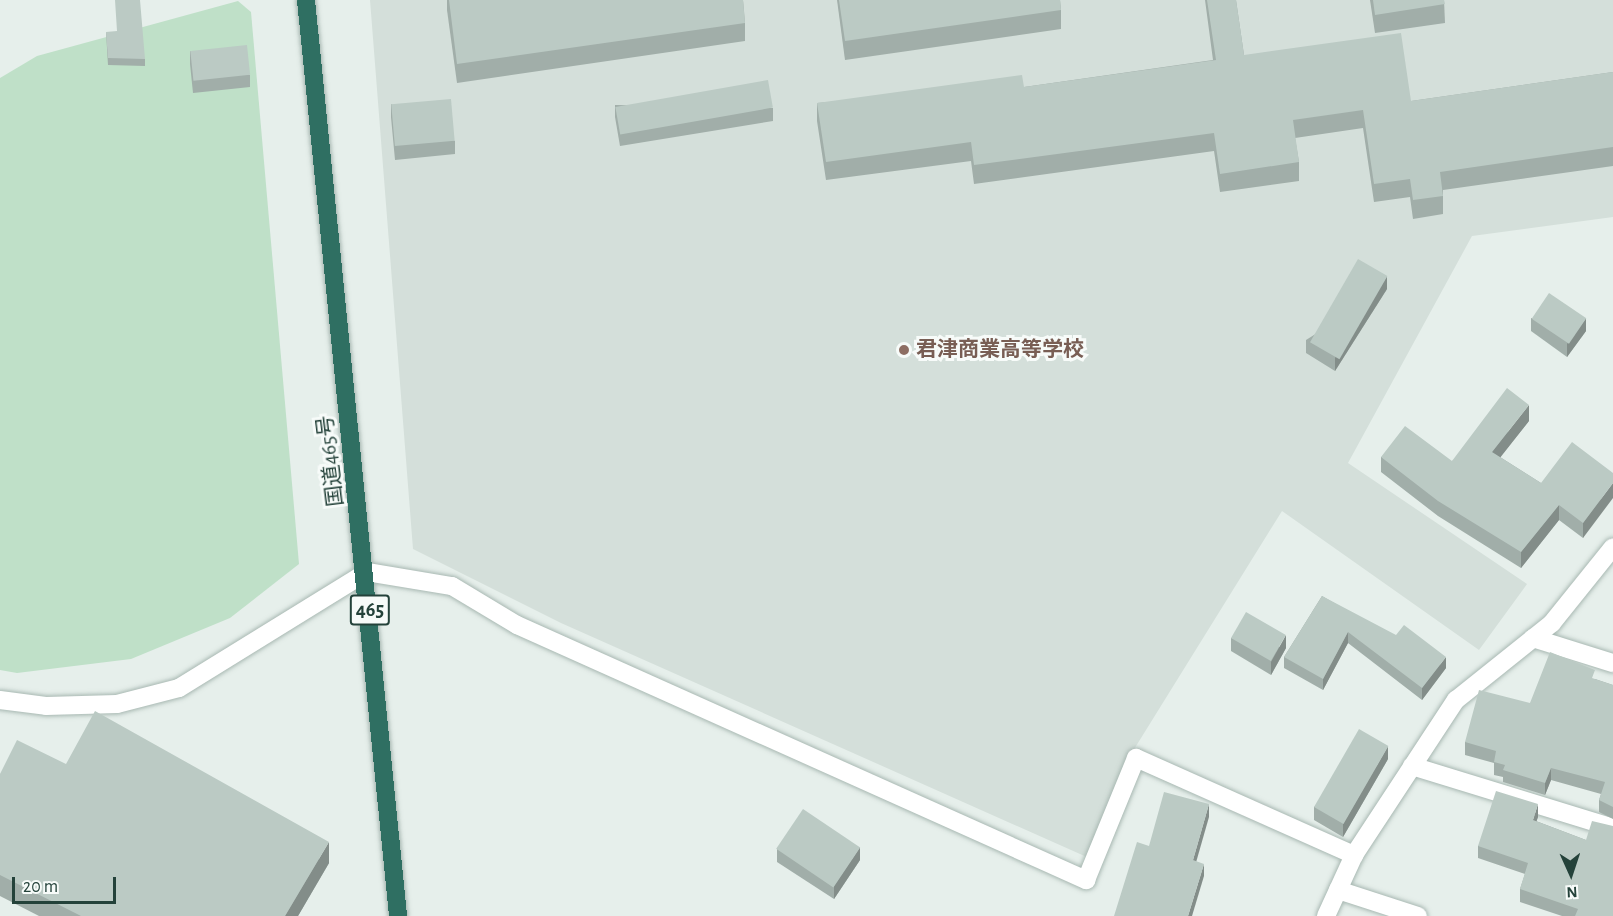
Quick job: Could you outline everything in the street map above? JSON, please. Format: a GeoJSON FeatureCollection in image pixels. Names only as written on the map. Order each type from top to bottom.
{"type":"FeatureCollection","features":[{"type":"Feature","properties":{"kind":"highway","name":"国道465号"},"geometry":{"type":"LineString","coordinates":[[306,0],[367,572],[398,916]]}},
{"type":"Feature","properties":{"kind":"street"},"geometry":{"type":"LineString","coordinates":[[1326,916],[1354,855],[1456,700],[1533,638],[1613,547]]}},
{"type":"Feature","properties":{"kind":"street"},"geometry":{"type":"LineString","coordinates":[[0,700],[46,706],[117,704],[179,688],[367,572],[452,586],[517,625],[1086,880],[1136,758],[1354,855]]}},
{"type":"Feature","properties":{"kind":"street"},"geometry":{"type":"LineString","coordinates":[[1533,638],[1613,663]]}},
{"type":"Feature","properties":{"kind":"street"},"geometry":{"type":"LineString","coordinates":[[1412,766],[1613,828]]}},
{"type":"Feature","properties":{"kind":"street"},"geometry":{"type":"LineString","coordinates":[[1338,890],[1418,916]]}},
{"type":"Feature","properties":{"kind":"shaded area","name":"君津商業高等学校"},"geometry":{"type":"Polygon","coordinates":[[[370,0],[1613,0],[1613,217],[1472,236],[1348,463],[1527,584],[1479,650],[1282,511],[1128,759],[1089,858],[561,623],[413,549],[370,0]]]}},
{"type":"Feature","properties":{"kind":"green space"},"geometry":{"type":"Polygon","coordinates":[[[238,1],[251,12],[299,564],[230,618],[131,659],[17,673],[0,670],[0,78],[37,56],[238,1]]]}},
{"type":"Feature","properties":{"kind":"building"},"geometry":{"type":"Polygon","coordinates":[[[115,0],[140,0],[145,59],[108,58],[106,32],[117,31],[115,0]]]}},
{"type":"Feature","properties":{"kind":"building"},"geometry":{"type":"Polygon","coordinates":[[[449,0],[743,0],[745,23],[457,64],[449,0]]]}},
{"type":"Feature","properties":{"kind":"building"},"geometry":{"type":"Polygon","coordinates":[[[839,0],[1060,0],[1061,10],[845,41],[839,0]]]}},
{"type":"Feature","properties":{"kind":"building"},"geometry":{"type":"Polygon","coordinates":[[[1207,0],[1236,0],[1244,55],[1401,33],[1411,101],[1613,72],[1613,147],[1440,172],[1443,196],[1413,200],[1410,179],[1374,184],[1363,110],[1293,120],[1299,162],[1220,174],[1214,133],[974,165],[971,142],[826,162],[817,103],[1022,75],[1024,87],[1216,60],[1207,0]]]}},
{"type":"Feature","properties":{"kind":"building"},"geometry":{"type":"Polygon","coordinates":[[[1373,0],[1444,0],[1445,4],[1375,15],[1373,0]]]}},
{"type":"Feature","properties":{"kind":"building"},"geometry":{"type":"Polygon","coordinates":[[[247,45],[250,75],[193,81],[190,51],[247,45]]]}},
{"type":"Feature","properties":{"kind":"building"},"geometry":{"type":"Polygon","coordinates":[[[768,80],[773,108],[620,134],[615,107],[768,80]]]}},
{"type":"Feature","properties":{"kind":"building"},"geometry":{"type":"Polygon","coordinates":[[[451,99],[455,141],[395,146],[391,104],[451,99]]]}},
{"type":"Feature","properties":{"kind":"building"},"geometry":{"type":"Polygon","coordinates":[[[1358,259],[1387,276],[1339,359],[1310,342],[1358,259]]]}},
{"type":"Feature","properties":{"kind":"building"},"geometry":{"type":"Polygon","coordinates":[[[1549,293],[1586,318],[1569,344],[1532,319],[1549,293]]]}},
{"type":"Feature","properties":{"kind":"building"},"geometry":{"type":"Polygon","coordinates":[[[1507,388],[1529,405],[1492,452],[1541,483],[1572,442],[1613,473],[1613,483],[1583,523],[1559,505],[1521,552],[1438,501],[1381,457],[1405,426],[1452,461],[1507,388]]]}},
{"type":"Feature","properties":{"kind":"building"},"geometry":{"type":"Polygon","coordinates":[[[1322,596],[1396,635],[1404,625],[1446,657],[1422,688],[1348,632],[1323,679],[1284,657],[1322,596]]]}},
{"type":"Feature","properties":{"kind":"building"},"geometry":{"type":"Polygon","coordinates":[[[1246,612],[1286,635],[1271,661],[1231,638],[1246,612]]]}},
{"type":"Feature","properties":{"kind":"building"},"geometry":{"type":"Polygon","coordinates":[[[1550,652],[1595,670],[1592,678],[1613,685],[1613,807],[1599,800],[1605,782],[1551,768],[1545,783],[1503,770],[1505,765],[1494,762],[1496,751],[1465,742],[1479,690],[1530,703],[1550,652]]]}},
{"type":"Feature","properties":{"kind":"building"},"geometry":{"type":"Polygon","coordinates":[[[95,711],[329,842],[285,916],[81,916],[0,875],[0,774],[17,740],[66,764],[95,711]]]}},
{"type":"Feature","properties":{"kind":"building"},"geometry":{"type":"Polygon","coordinates":[[[1359,729],[1388,746],[1343,824],[1314,807],[1359,729]]]}},
{"type":"Feature","properties":{"kind":"building"},"geometry":{"type":"Polygon","coordinates":[[[1496,791],[1538,804],[1533,820],[1586,840],[1592,821],[1613,826],[1613,916],[1575,916],[1578,909],[1520,889],[1528,863],[1478,846],[1496,791]]]}},
{"type":"Feature","properties":{"kind":"building"},"geometry":{"type":"Polygon","coordinates":[[[1164,792],[1209,804],[1193,860],[1204,864],[1188,916],[1114,916],[1137,842],[1149,846],[1164,792]]]}},
{"type":"Feature","properties":{"kind":"building"},"geometry":{"type":"Polygon","coordinates":[[[803,809],[860,848],[833,887],[776,849],[803,809]]]}},
{"type":"Feature","properties":{"kind":"place","name":"君津商業高等学校"},"geometry":{"type":"Point","coordinates":[904,350]}}]}
